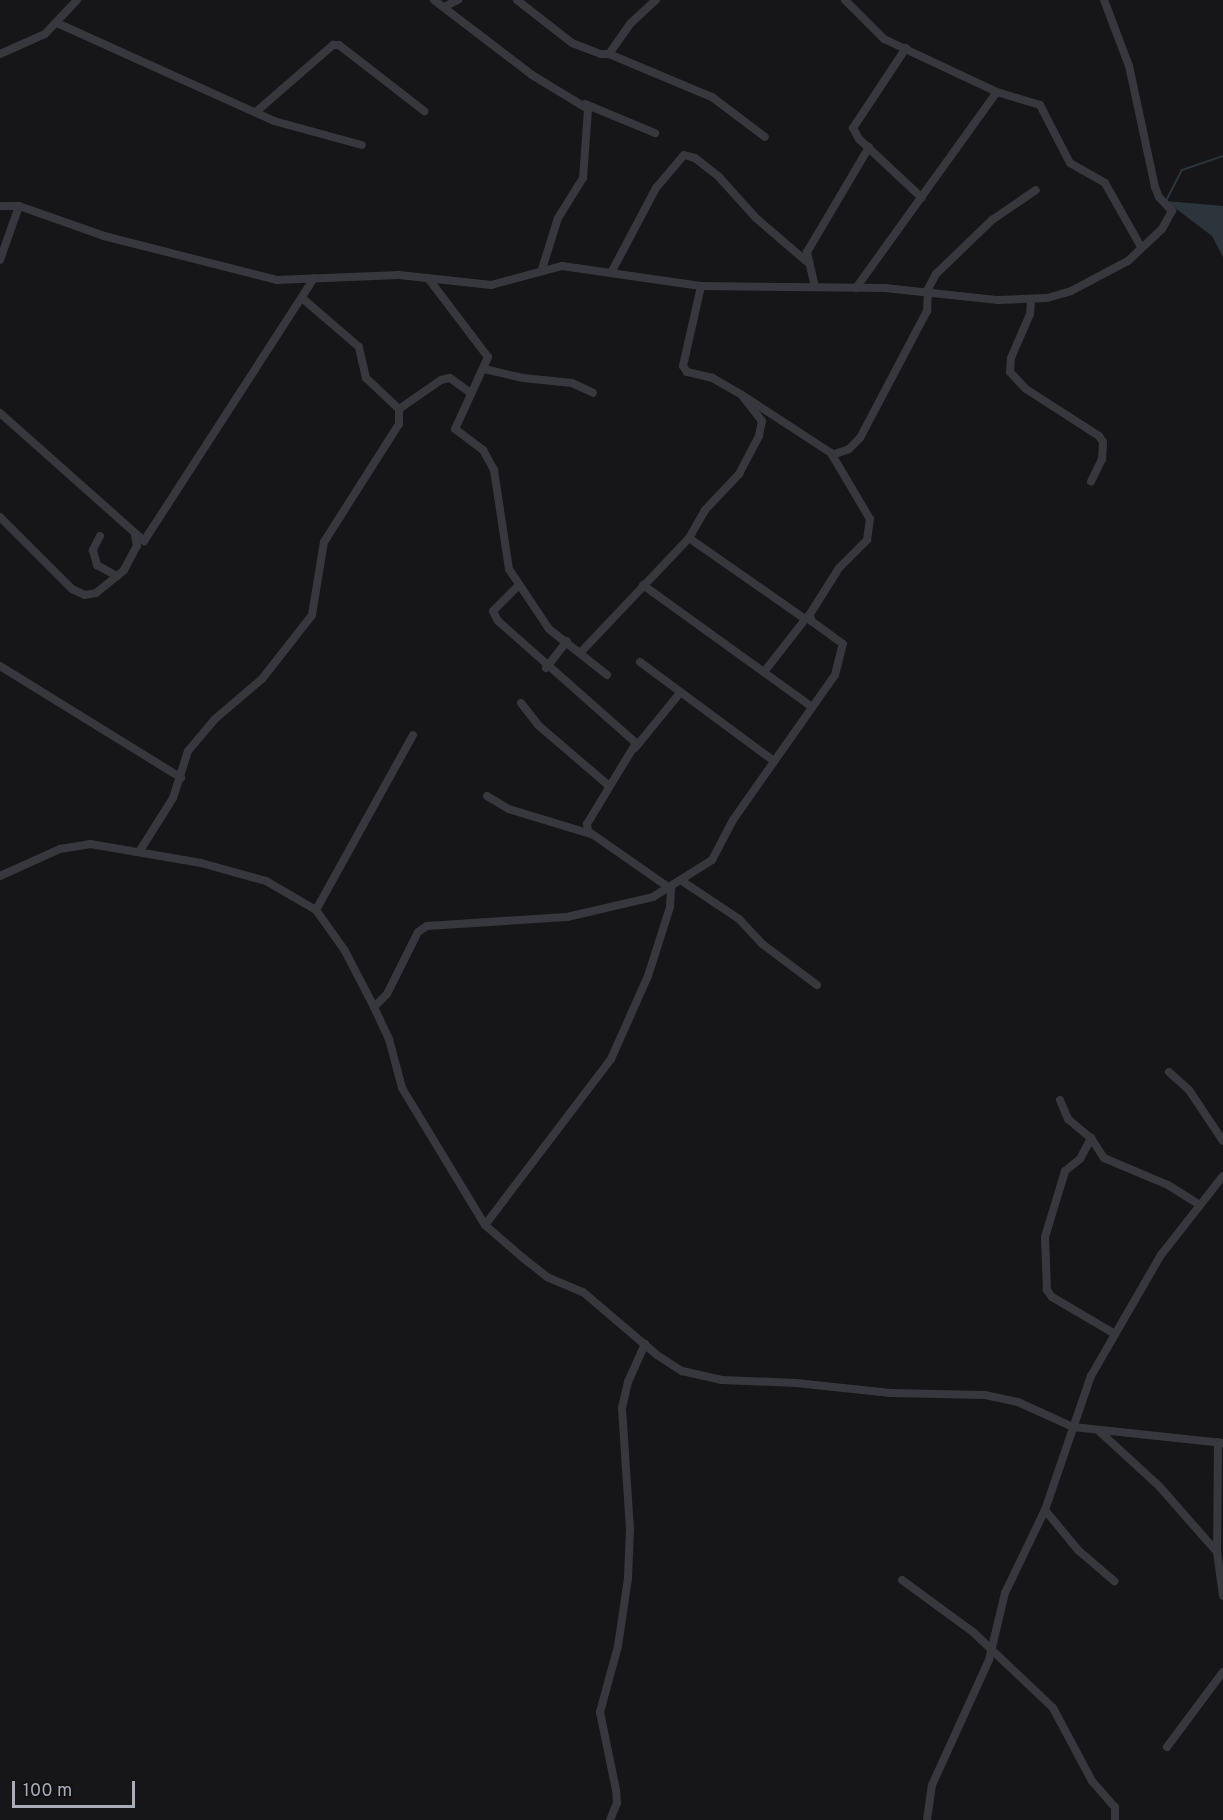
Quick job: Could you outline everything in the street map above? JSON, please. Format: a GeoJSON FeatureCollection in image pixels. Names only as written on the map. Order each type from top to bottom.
{"type":"FeatureCollection","features":[{"type":"Feature","properties":{"kind":"street"},"geometry":{"type":"LineString","coordinates":[[0,54],[32,42],[57,23],[78,0]]}},
{"type":"Feature","properties":{"kind":"street"},"geometry":{"type":"LineString","coordinates":[[434,0],[532,75],[585,104],[656,133]]}},
{"type":"Feature","properties":{"kind":"street"},"geometry":{"type":"LineString","coordinates":[[444,7],[458,0]]}},
{"type":"Feature","properties":{"kind":"street"},"geometry":{"type":"LineString","coordinates":[[517,0],[588,52],[609,54],[712,97],[765,137]]}},
{"type":"Feature","properties":{"kind":"street"},"geometry":{"type":"LineString","coordinates":[[609,54],[631,23],[656,0]]}},
{"type":"Feature","properties":{"kind":"street"},"geometry":{"type":"LineString","coordinates":[[845,0],[884,39],[997,92],[1046,110],[1070,163],[1105,183],[1140,245]]}},
{"type":"Feature","properties":{"kind":"street"},"geometry":{"type":"LineString","coordinates":[[0,206],[20,206],[105,236],[177,252],[250,275],[276,280],[399,275],[491,285],[542,269],[562,266],[700,286],[856,288],[1031,301],[1071,291],[1128,261],[1140,245],[1162,229],[1172,211],[1159,197],[1155,187],[1129,66],[1104,0]]}},
{"type":"Feature","properties":{"kind":"street"},"geometry":{"type":"LineString","coordinates":[[57,23],[285,125],[362,145]]}},
{"type":"Feature","properties":{"kind":"street"},"geometry":{"type":"LineString","coordinates":[[257,111],[327,50],[339,45],[424,111]]}},
{"type":"Feature","properties":{"kind":"street"},"geometry":{"type":"LineString","coordinates":[[906,48],[853,128],[869,147],[922,198]]}},
{"type":"Feature","properties":{"kind":"street"},"geometry":{"type":"LineString","coordinates":[[856,288],[997,92]]}},
{"type":"Feature","properties":{"kind":"street"},"geometry":{"type":"LineString","coordinates":[[542,269],[558,218],[573,198],[585,171],[590,116],[585,104]]}},
{"type":"Feature","properties":{"kind":"street"},"geometry":{"type":"LineString","coordinates":[[806,261],[812,242],[869,147]]}},
{"type":"Feature","properties":{"kind":"street"},"geometry":{"type":"LineString","coordinates":[[611,273],[656,189],[684,155],[695,158],[719,177],[756,218],[806,261],[815,287]]}},
{"type":"Feature","properties":{"kind":"street"},"geometry":{"type":"LineString","coordinates":[[832,455],[849,449],[860,438],[927,311],[929,293],[936,274],[992,220],[1036,189]]}},
{"type":"Feature","properties":{"kind":"street"},"geometry":{"type":"LineString","coordinates":[[0,260],[20,206]]}},
{"type":"Feature","properties":{"kind":"street"},"geometry":{"type":"LineString","coordinates":[[428,278],[488,357],[455,429],[483,450],[494,470],[509,568],[518,586],[549,628],[607,675]]}},
{"type":"Feature","properties":{"kind":"street"},"geometry":{"type":"LineString","coordinates":[[0,413],[142,541],[149,537],[314,279]]}},
{"type":"Feature","properties":{"kind":"street"},"geometry":{"type":"LineString","coordinates":[[700,286],[683,366],[687,372],[713,378],[832,455],[872,525],[867,540],[839,568],[807,617],[764,672]]}},
{"type":"Feature","properties":{"kind":"street"},"geometry":{"type":"LineString","coordinates":[[140,852],[169,806],[181,778],[188,751],[206,728],[262,680],[312,615],[324,542],[389,444],[399,424],[399,409],[366,378],[359,347],[302,298]]}},
{"type":"Feature","properties":{"kind":"street"},"geometry":{"type":"LineString","coordinates":[[1031,301],[1030,314],[1011,358],[1010,372],[1026,389],[1100,436],[1103,442],[1102,459],[1091,482]]}},
{"type":"Feature","properties":{"kind":"street"},"geometry":{"type":"LineString","coordinates":[[484,369],[523,378],[572,383],[593,393]]}},
{"type":"Feature","properties":{"kind":"street"},"geometry":{"type":"LineString","coordinates":[[399,409],[441,380],[450,378],[471,393]]}},
{"type":"Feature","properties":{"kind":"street"},"geometry":{"type":"LineString","coordinates":[[580,652],[689,538],[709,504],[739,474],[759,436],[762,421],[742,395]]}},
{"type":"Feature","properties":{"kind":"street"},"geometry":{"type":"LineString","coordinates":[[0,517],[72,589],[85,595],[96,593],[117,576],[133,557],[135,536]]}},
{"type":"Feature","properties":{"kind":"street"},"geometry":{"type":"LineString","coordinates":[[100,536],[93,550],[97,566],[117,576]]}},
{"type":"Feature","properties":{"kind":"street"},"geometry":{"type":"LineString","coordinates":[[374,1007],[387,994],[418,932],[426,926],[567,917],[671,889],[717,856],[733,820],[835,675],[844,649],[838,639],[689,538]]}},
{"type":"Feature","properties":{"kind":"street"},"geometry":{"type":"LineString","coordinates":[[643,585],[812,706]]}},
{"type":"Feature","properties":{"kind":"street"},"geometry":{"type":"LineString","coordinates":[[518,586],[493,611],[502,627],[546,668],[632,737],[634,749]]}},
{"type":"Feature","properties":{"kind":"street"},"geometry":{"type":"LineString","coordinates":[[546,668],[567,641]]}},
{"type":"Feature","properties":{"kind":"street"},"geometry":{"type":"LineString","coordinates":[[640,662],[774,761]]}},
{"type":"Feature","properties":{"kind":"street"},"geometry":{"type":"LineString","coordinates":[[0,666],[181,778]]}},
{"type":"Feature","properties":{"kind":"street"},"geometry":{"type":"LineString","coordinates":[[591,834],[587,824],[608,785],[679,693]]}},
{"type":"Feature","properties":{"kind":"street"},"geometry":{"type":"LineString","coordinates":[[521,703],[538,725],[608,785]]}},
{"type":"Feature","properties":{"kind":"street"},"geometry":{"type":"LineString","coordinates":[[316,910],[413,735]]}},
{"type":"Feature","properties":{"kind":"street"},"geometry":{"type":"LineString","coordinates":[[487,796],[509,809],[591,834],[671,889]]}},
{"type":"Feature","properties":{"kind":"street"},"geometry":{"type":"LineString","coordinates":[[0,876],[73,845],[140,852],[266,881],[316,910],[345,951],[374,1007],[389,1039],[402,1088],[485,1225],[547,1277],[583,1292],[645,1344],[682,1371],[722,1380],[796,1383],[890,1394],[985,1395],[1018,1402],[1073,1427],[1220,1443],[1217,1552],[1223,1596]]}},
{"type":"Feature","properties":{"kind":"street"},"geometry":{"type":"LineString","coordinates":[[682,881],[739,919],[761,943],[818,985]]}},
{"type":"Feature","properties":{"kind":"street"},"geometry":{"type":"LineString","coordinates":[[485,1225],[612,1059],[648,976],[670,907],[671,889]]}},
{"type":"Feature","properties":{"kind":"street"},"geometry":{"type":"LineString","coordinates":[[1169,1072],[1189,1090],[1223,1141]]}},
{"type":"Feature","properties":{"kind":"street"},"geometry":{"type":"LineString","coordinates":[[1060,1100],[1068,1119],[1091,1138],[1104,1158],[1168,1185],[1199,1204]]}},
{"type":"Feature","properties":{"kind":"street"},"geometry":{"type":"LineString","coordinates":[[1091,1138],[1080,1159],[1065,1171],[1046,1230],[1044,1282],[1052,1298],[1115,1334]]}},
{"type":"Feature","properties":{"kind":"street"},"geometry":{"type":"LineString","coordinates":[[927,1820],[932,1785],[992,1650],[1005,1593],[1045,1510],[1091,1376],[1161,1255],[1223,1176]]}},
{"type":"Feature","properties":{"kind":"street"},"geometry":{"type":"LineString","coordinates":[[610,1820],[616,1803],[616,1790],[600,1712],[618,1646],[628,1578],[630,1529],[622,1408],[628,1382],[645,1344]]}},
{"type":"Feature","properties":{"kind":"street"},"geometry":{"type":"LineString","coordinates":[[1098,1431],[1159,1486],[1217,1552]]}},
{"type":"Feature","properties":{"kind":"street"},"geometry":{"type":"LineString","coordinates":[[1045,1510],[1078,1550],[1114,1581]]}},
{"type":"Feature","properties":{"kind":"street"},"geometry":{"type":"LineString","coordinates":[[902,1580],[957,1619],[1053,1708],[1092,1781],[1115,1807],[1115,1820]]}},
{"type":"Feature","properties":{"kind":"street"},"geometry":{"type":"LineString","coordinates":[[1167,1747],[1223,1672]]}},
{"type":"Feature","properties":{"kind":"shaded area"},"geometry":{"type":"Polygon","coordinates":[[[1166,201],[1223,206],[1223,257],[1212,236],[1166,201]]]}},
{"type":"Feature","properties":{"kind":"waterway"},"geometry":{"type":"LineString","coordinates":[[1166,201],[1182,170],[1223,156]]}}]}
